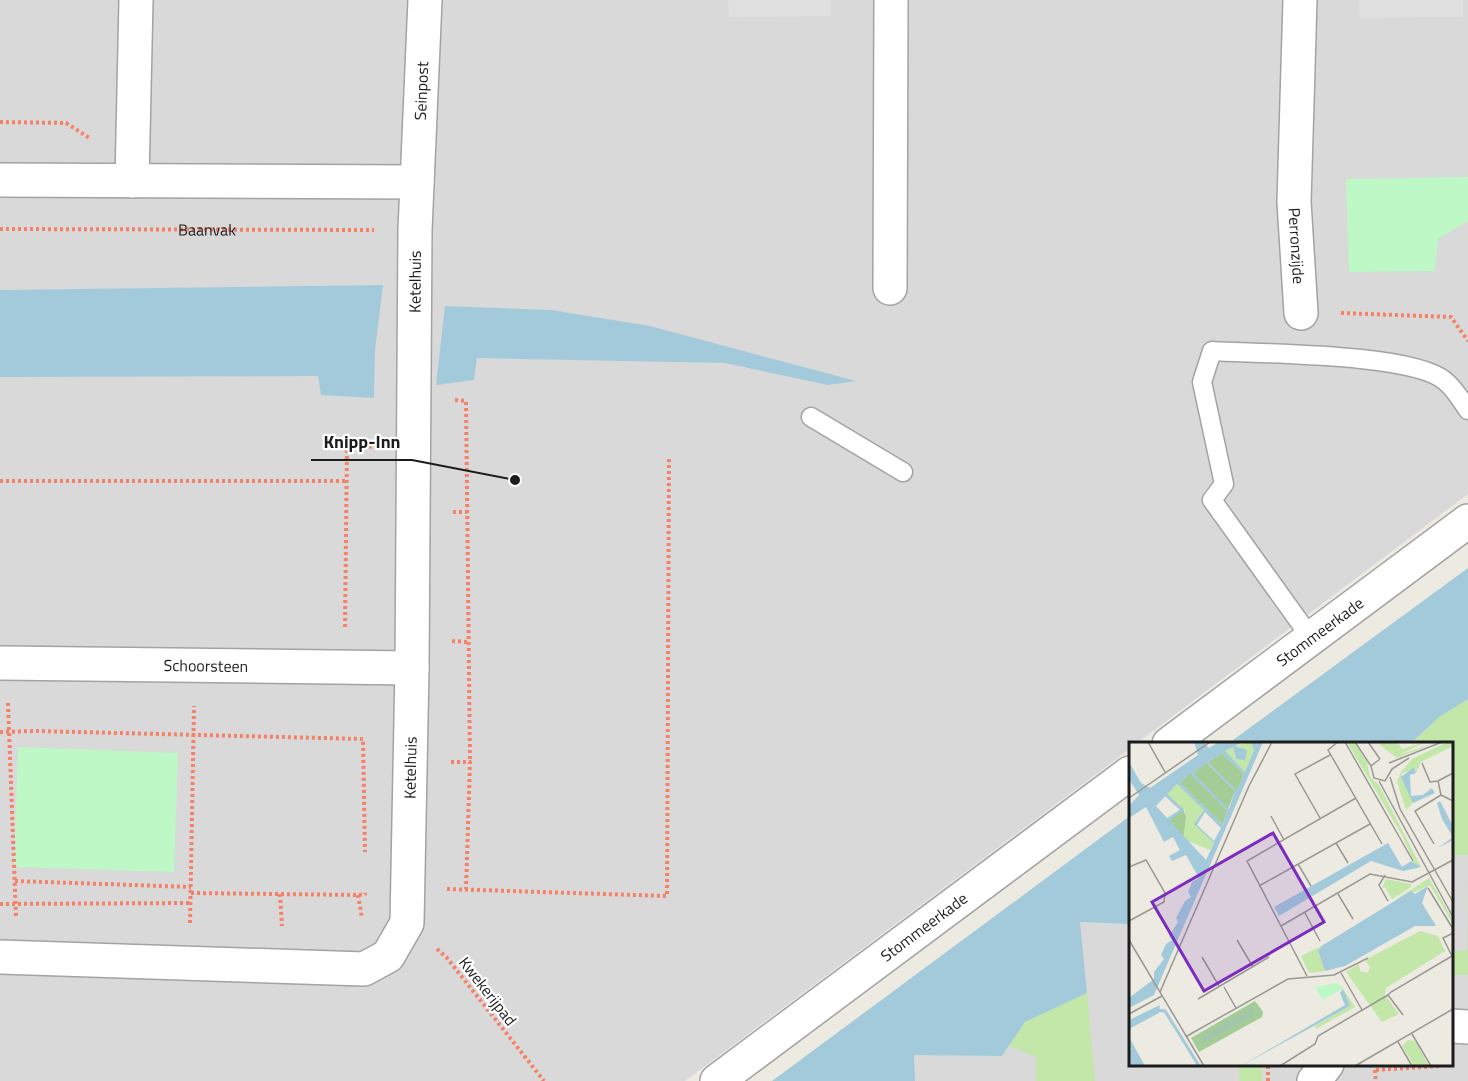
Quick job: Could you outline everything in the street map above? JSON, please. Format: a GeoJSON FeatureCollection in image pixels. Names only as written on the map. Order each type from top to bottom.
{"type":"FeatureCollection","features":[{"type":"Feature","properties":{"kind":"street"},"geometry":{"type":"LineString","coordinates":[[132,173],[135,0]]}},
{"type":"Feature","properties":{"kind":"street","name":"Seinpost"},"geometry":{"type":"LineString","coordinates":[[417,182],[425,0]]}},
{"type":"Feature","properties":{"kind":"street"},"geometry":{"type":"LineString","coordinates":[[890,288],[891,0]]}},
{"type":"Feature","properties":{"kind":"street","name":"Perronzijde"},"geometry":{"type":"LineString","coordinates":[[1300,0],[1294,202],[1301,313]]}},
{"type":"Feature","properties":{"kind":"street"},"geometry":{"type":"LineString","coordinates":[[0,180],[132,173],[417,182]]}},
{"type":"Feature","properties":{"kind":"street","name":"Ketelhuis"},"geometry":{"type":"LineString","coordinates":[[8,957],[364,969],[388,956],[407,923],[417,182]]}},
{"type":"Feature","properties":{"kind":"street","name":"Stommeerkade"},"geometry":{"type":"LineString","coordinates":[[1172,742],[1468,521]]}},
{"type":"Feature","properties":{"kind":"street","name":"Schoorsteen"},"geometry":{"type":"LineString","coordinates":[[3,663],[412,668]]}},
{"type":"Feature","properties":{"kind":"street","name":"Stommeerkade"},"geometry":{"type":"LineString","coordinates":[[717,1081],[1129,773]]}},
{"type":"Feature","properties":{"kind":"street"},"geometry":{"type":"LineString","coordinates":[[1453,1026],[1468,1027]]}},
{"type":"Feature","properties":{"kind":"street"},"geometry":{"type":"LineString","coordinates":[[1314,1081],[1326,1066]]}},
{"type":"Feature","properties":{"kind":"lane"},"geometry":{"type":"LineString","coordinates":[[1311,638],[1212,500],[1224,484],[1202,382],[1212,351],[1368,359],[1419,369],[1444,380],[1468,410]]}},
{"type":"Feature","properties":{"kind":"lane"},"geometry":{"type":"LineString","coordinates":[[811,417],[903,472]]}},
{"type":"Feature","properties":{"kind":"path"},"geometry":{"type":"LineString","coordinates":[[0,122],[66,123],[132,173]]}},
{"type":"Feature","properties":{"kind":"path","name":"Baanvak"},"geometry":{"type":"LineString","coordinates":[[0,229],[415,230]]}},
{"type":"Feature","properties":{"kind":"path"},"geometry":{"type":"LineString","coordinates":[[1301,313],[1452,317],[1468,341]]}},
{"type":"Feature","properties":{"kind":"path"},"geometry":{"type":"LineString","coordinates":[[414,393],[465,402],[470,762],[466,890]]}},
{"type":"Feature","properties":{"kind":"path"},"geometry":{"type":"LineString","coordinates":[[345,667],[347,446],[414,448]]}},
{"type":"Feature","properties":{"kind":"path"},"geometry":{"type":"LineString","coordinates":[[408,888],[667,896],[669,459]]}},
{"type":"Feature","properties":{"kind":"path"},"geometry":{"type":"LineString","coordinates":[[0,481],[346,481]]}},
{"type":"Feature","properties":{"kind":"path"},"geometry":{"type":"LineString","coordinates":[[3,663],[9,732],[15,904],[8,957]]}},
{"type":"Feature","properties":{"kind":"path"},"geometry":{"type":"LineString","coordinates":[[189,963],[194,719]]}},
{"type":"Feature","properties":{"kind":"path"},"geometry":{"type":"LineString","coordinates":[[0,732],[37,730],[363,740],[365,859]]}},
{"type":"Feature","properties":{"kind":"path"},"geometry":{"type":"LineString","coordinates":[[410,761],[470,762]]}},
{"type":"Feature","properties":{"kind":"path"},"geometry":{"type":"LineString","coordinates":[[14,881],[191,887]]}},
{"type":"Feature","properties":{"kind":"path"},"geometry":{"type":"LineString","coordinates":[[191,893],[358,895],[365,894],[365,882]]}},
{"type":"Feature","properties":{"kind":"path"},"geometry":{"type":"LineString","coordinates":[[280,894],[282,936]]}},
{"type":"Feature","properties":{"kind":"path"},"geometry":{"type":"LineString","coordinates":[[358,895],[362,917]]}},
{"type":"Feature","properties":{"kind":"path"},"geometry":{"type":"LineString","coordinates":[[0,904],[191,903]]}},
{"type":"Feature","properties":{"kind":"path","name":"Kwekerijpad"},"geometry":{"type":"LineString","coordinates":[[407,923],[447,958],[544,1081]]}},
{"type":"Feature","properties":{"kind":"path"},"geometry":{"type":"LineString","coordinates":[[1375,1066],[1377,1070],[1376,1081]]}},
{"type":"Feature","properties":{"kind":"path"},"geometry":{"type":"LineString","coordinates":[[1377,1070],[1445,1066]]}},
{"type":"Feature","properties":{"kind":"shaded area"},"geometry":{"type":"Polygon","coordinates":[[[0,0],[1468,0],[1468,494],[1138,742],[1129,742],[1129,750],[685,1081],[0,1081],[0,0]]]}},
{"type":"Feature","properties":{"kind":"shaded area"},"geometry":{"type":"Polygon","coordinates":[[[728,0],[830,0],[831,16],[729,17],[728,0]]]}},
{"type":"Feature","properties":{"kind":"shaded area"},"geometry":{"type":"Polygon","coordinates":[[[1359,0],[1463,0],[1463,17],[1360,18],[1359,0]]]}},
{"type":"Feature","properties":{"kind":"shaded area"},"geometry":{"type":"Polygon","coordinates":[[[1468,639],[1468,1081],[901,1081],[898,1053],[1129,885],[1129,1066],[1453,1066],[1453,742],[1325,742],[1468,639]]]}},
{"type":"Feature","properties":{"kind":"green space"},"geometry":{"type":"Polygon","coordinates":[[[1468,177],[1468,221],[1438,239],[1435,271],[1349,272],[1346,179],[1468,177]]]}},
{"type":"Feature","properties":{"kind":"green space"},"geometry":{"type":"Polygon","coordinates":[[[1468,699],[1468,855],[1453,855],[1453,742],[1413,742],[1439,717],[1468,699]]]}},
{"type":"Feature","properties":{"kind":"green space"},"geometry":{"type":"Polygon","coordinates":[[[18,747],[178,753],[174,872],[14,867],[18,747]]]}},
{"type":"Feature","properties":{"kind":"green space"},"geometry":{"type":"Polygon","coordinates":[[[1467,867],[1468,975],[1453,975],[1453,951],[1467,950],[1467,867]]]}},
{"type":"Feature","properties":{"kind":"green space"},"geometry":{"type":"Polygon","coordinates":[[[1087,993],[1095,1081],[1036,1081],[1036,1057],[1009,1046],[1025,1022],[1087,993]]]}},
{"type":"Feature","properties":{"kind":"green space"},"geometry":{"type":"Polygon","coordinates":[[[1239,1066],[1262,1066],[1262,1081],[1239,1081],[1239,1066]]]}},
{"type":"Feature","properties":{"kind":"water"},"geometry":{"type":"Polygon","coordinates":[[[383,285],[375,350],[374,398],[321,395],[318,376],[0,377],[0,290],[383,285]]]}},
{"type":"Feature","properties":{"kind":"water"},"geometry":{"type":"Polygon","coordinates":[[[445,306],[551,310],[650,326],[856,381],[828,385],[725,363],[477,358],[474,380],[436,385],[445,306]]]}},
{"type":"Feature","properties":{"kind":"water"},"geometry":{"type":"Polygon","coordinates":[[[1468,568],[1468,699],[1439,717],[1412,742],[1230,742],[1468,568]]]}},
{"type":"Feature","properties":{"kind":"water"},"geometry":{"type":"Polygon","coordinates":[[[1129,817],[1129,924],[1080,922],[1087,993],[1025,1022],[1002,1056],[914,1055],[915,1081],[772,1081],[1129,817]]]}},
{"type":"Feature","properties":{"kind":"place","name":"Knipp-Inn"},"geometry":{"type":"Point","coordinates":[515,480]}}]}
